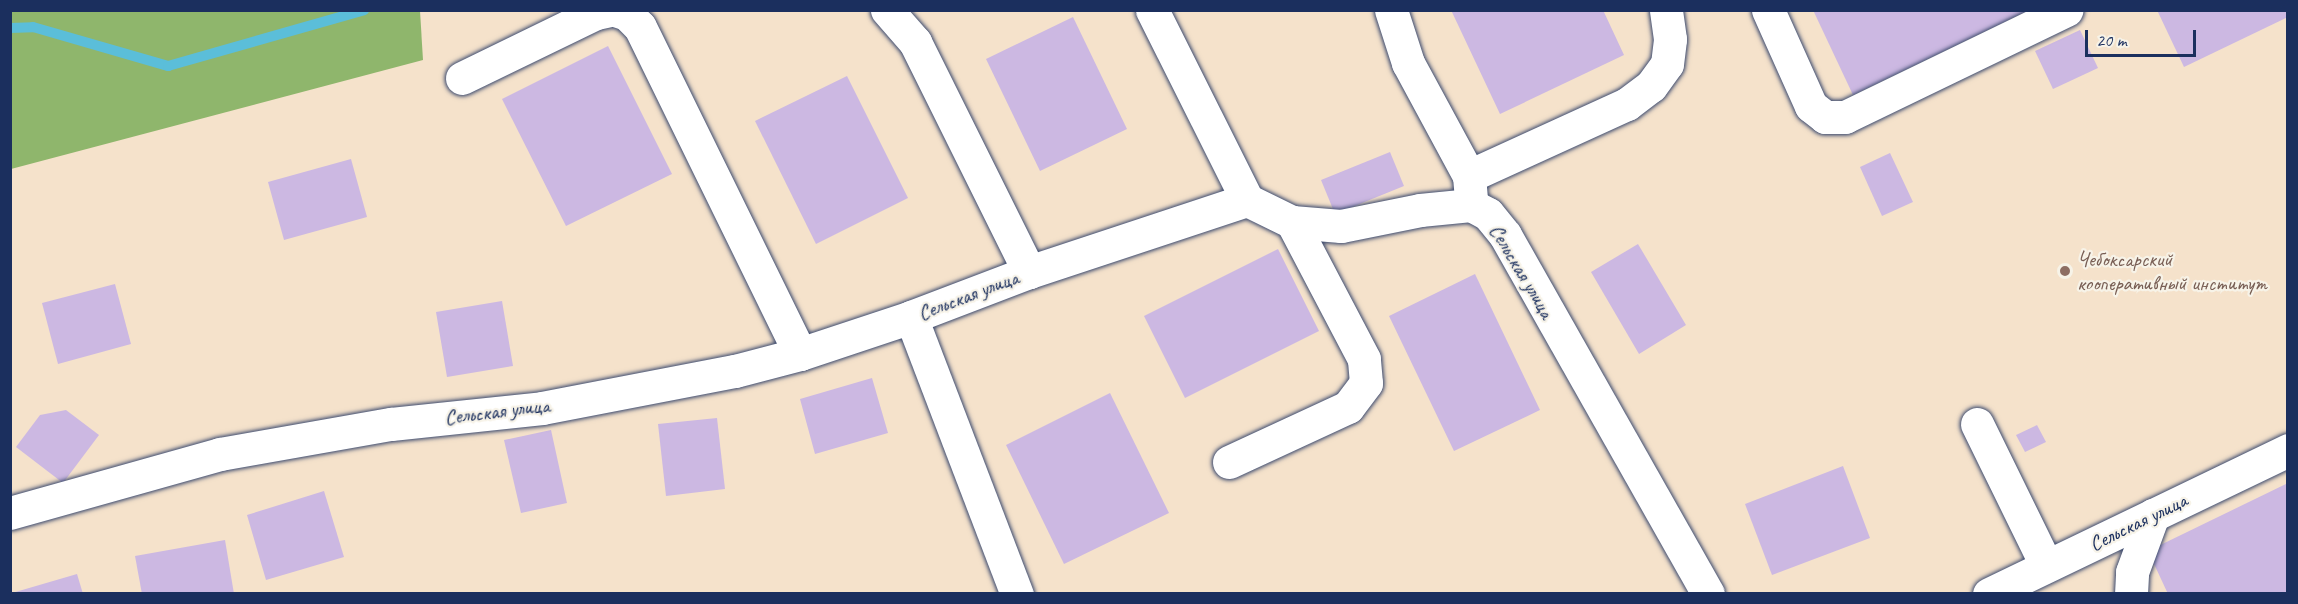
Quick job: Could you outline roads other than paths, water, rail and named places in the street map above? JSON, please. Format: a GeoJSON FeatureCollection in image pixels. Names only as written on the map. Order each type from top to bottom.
{"type":"FeatureCollection","features":[{"type":"Feature","properties":{"kind":"street"},"geometry":{"type":"LineString","coordinates":[[462,78],[596,13],[610,10]]}},
{"type":"Feature","properties":{"kind":"street"},"geometry":{"type":"LineString","coordinates":[[615,10],[627,14],[640,27],[800,354]]}},
{"type":"Feature","properties":{"kind":"street"},"geometry":{"type":"LineString","coordinates":[[887,10],[915,42],[1029,272]]}},
{"type":"Feature","properties":{"kind":"street"},"geometry":{"type":"LineString","coordinates":[[1152,10],[1246,200]]}},
{"type":"Feature","properties":{"kind":"street"},"geometry":{"type":"LineString","coordinates":[[1392,10],[1408,63],[1470,190],[1627,104],[1651,86],[1667,64],[1670,39],[1666,10]]}},
{"type":"Feature","properties":{"kind":"street"},"geometry":{"type":"LineString","coordinates":[[1768,10],[1811,106],[1825,117],[1845,117],[2066,10]]}},
{"type":"Feature","properties":{"kind":"street","name":"Сельская улица"},"geometry":{"type":"LineString","coordinates":[[10,513],[220,454],[391,424],[542,408],[735,370],[800,354],[911,317],[1029,272],[1246,200],[1292,222],[1341,226],[1420,210],[1470,190],[1505,235],[1708,594]]}},
{"type":"Feature","properties":{"kind":"street"},"geometry":{"type":"LineString","coordinates":[[1229,462],[1348,407],[1366,383],[1364,359],[1292,222]]}},
{"type":"Feature","properties":{"kind":"street"},"geometry":{"type":"LineString","coordinates":[[911,317],[1017,594]]}},
{"type":"Feature","properties":{"kind":"street"},"geometry":{"type":"LineString","coordinates":[[1977,424],[2046,565]]}},
{"type":"Feature","properties":{"kind":"street","name":"Сельская улица"},"geometry":{"type":"LineString","coordinates":[[1989,594],[2288,450]]}},
{"type":"Feature","properties":{"kind":"street"},"geometry":{"type":"LineString","coordinates":[[2132,594],[2132,572],[2152,515]]}},
{"type":"Feature","properties":{"kind":"waterway"},"geometry":{"type":"LineString","coordinates":[[10,28],[33,27],[168,66],[364,10]]}},
{"type":"Feature","properties":{"kind":"place","name":"Чебоксарский кооперативный институт"},"geometry":{"type":"Point","coordinates":[2065,271]}}]}
